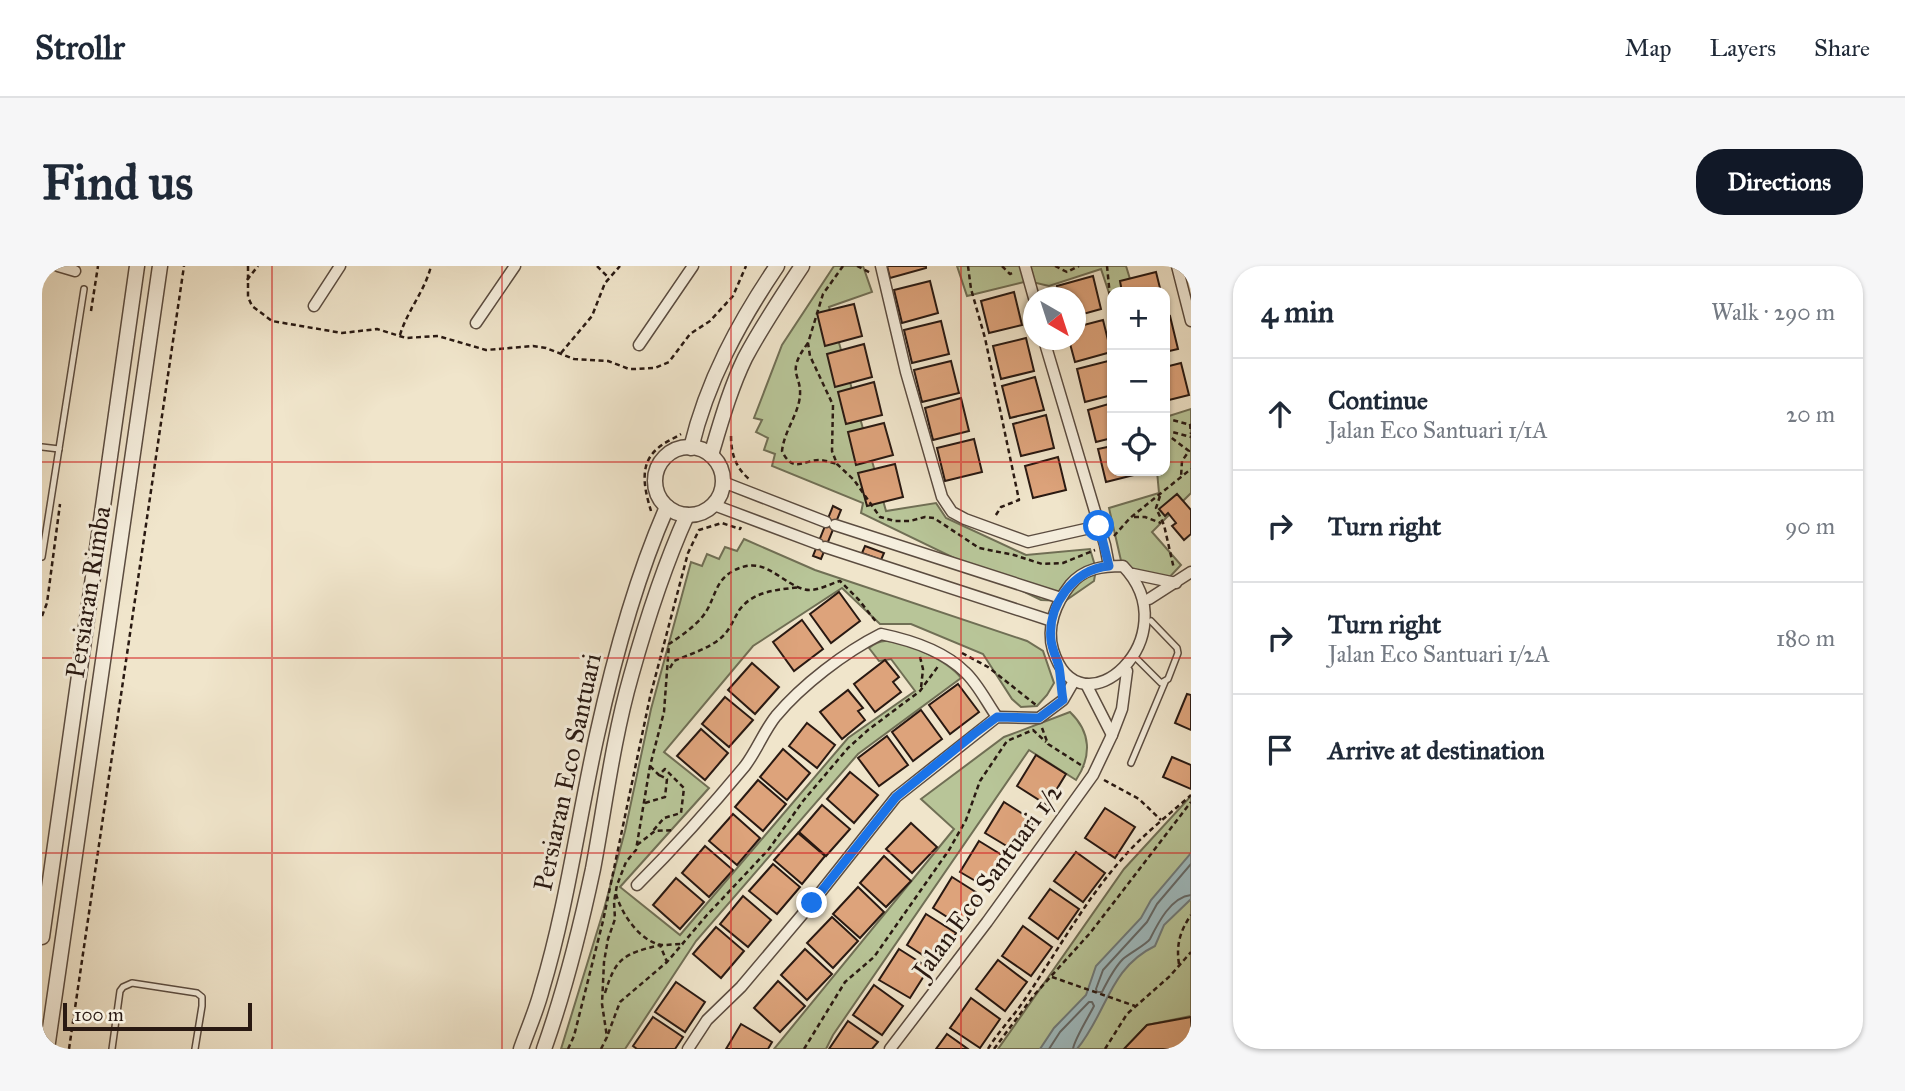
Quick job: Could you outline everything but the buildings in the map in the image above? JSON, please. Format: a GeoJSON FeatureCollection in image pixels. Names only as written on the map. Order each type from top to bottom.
{"type":"FeatureCollection","features":[{"type":"Feature","properties":{"kind":"street"},"geometry":{"type":"LineString","coordinates":[[58,266],[75,271]]}},
{"type":"Feature","properties":{"kind":"street","name":"Persiaran Rimba"},"geometry":{"type":"LineString","coordinates":[[42,937],[137,266]]}},
{"type":"Feature","properties":{"kind":"street","name":"Persiaran Rimba"},"geometry":{"type":"LineString","coordinates":[[47,1049],[160,266]]}},
{"type":"Feature","properties":{"kind":"street"},"geometry":{"type":"LineString","coordinates":[[314,306],[340,266]]}},
{"type":"Feature","properties":{"kind":"street"},"geometry":{"type":"LineString","coordinates":[[476,323],[515,266]]}},
{"type":"Feature","properties":{"kind":"street"},"geometry":{"type":"LineString","coordinates":[[639,345],[693,266]]}},
{"type":"Feature","properties":{"kind":"street"},"geometry":{"type":"LineString","coordinates":[[691,448],[698,420],[726,351],[777,266]]}},
{"type":"Feature","properties":{"kind":"street"},"geometry":{"type":"LineString","coordinates":[[710,455],[730,394],[745,359],[770,313],[802,266]]}},
{"type":"Feature","properties":{"kind":"street"},"geometry":{"type":"LineString","coordinates":[[881,266],[906,372],[942,497],[952,512],[1028,542],[1099,526]]}},
{"type":"Feature","properties":{"kind":"street"},"geometry":{"type":"LineString","coordinates":[[1177,266],[1191,321]]}},
{"type":"Feature","properties":{"kind":"street"},"geometry":{"type":"LineString","coordinates":[[1022,267],[1030,287]]}},
{"type":"Feature","properties":{"kind":"street"},"geometry":{"type":"LineString","coordinates":[[1047,350],[1109,566]]}},
{"type":"Feature","properties":{"kind":"street"},"geometry":{"type":"LineString","coordinates":[[691,448],[710,455],[718,463],[723,482],[722,491],[714,505],[706,511],[687,515],[667,508],[656,490],[657,469],[671,453],[691,448]]}},
{"type":"Feature","properties":{"kind":"street"},"geometry":{"type":"LineString","coordinates":[[723,482],[855,532],[1061,598]]}},
{"type":"Feature","properties":{"kind":"street"},"geometry":{"type":"LineString","coordinates":[[714,505],[846,555],[1052,621]]}},
{"type":"Feature","properties":{"kind":"street","name":"Persiaran Eco Santuari"},"geometry":{"type":"LineString","coordinates":[[521,1049],[542,992],[554,944],[612,672],[638,584],[667,508]]}},
{"type":"Feature","properties":{"kind":"street","name":"Persiaran Eco Santuari"},"geometry":{"type":"LineString","coordinates":[[544,1049],[574,951],[631,676],[672,551],[687,515]]}},
{"type":"Feature","properties":{"kind":"street"},"geometry":{"type":"LineString","coordinates":[[846,555],[855,532]]}},
{"type":"Feature","properties":{"kind":"street"},"geometry":{"type":"LineString","coordinates":[[1058,664],[1074,681],[1086,684],[1105,682],[1127,671],[1138,659],[1152,621],[1149,599],[1143,586],[1123,566],[1094,568],[1073,582],[1061,598],[1052,621],[1051,641],[1058,664],[1063,700]]}},
{"type":"Feature","properties":{"kind":"street"},"geometry":{"type":"LineString","coordinates":[[1149,599],[1191,572]]}},
{"type":"Feature","properties":{"kind":"street"},"geometry":{"type":"LineString","coordinates":[[1133,574],[1176,583]]}},
{"type":"Feature","properties":{"kind":"street"},"geometry":{"type":"LineString","coordinates":[[637,885],[687,834],[750,759],[777,716],[833,664],[881,634],[950,653],[997,717]]}},
{"type":"Feature","properties":{"kind":"street","name":"Jalan Eco Santuari 1/2"},"geometry":{"type":"LineString","coordinates":[[890,1049],[988,922],[1093,775],[1122,709],[1127,671]]}},
{"type":"Feature","properties":{"kind":"street"},"geometry":{"type":"LineString","coordinates":[[688,1049],[706,1020],[741,987],[896,797],[997,717],[1039,718],[1063,700],[1074,681]]}},
{"type":"Feature","properties":{"kind":"street"},"geometry":{"type":"LineString","coordinates":[[1086,684],[1112,735]]}},
{"type":"Feature","properties":{"kind":"lane"},"geometry":{"type":"LineString","coordinates":[[42,557],[84,289]]}},
{"type":"Feature","properties":{"kind":"lane"},"geometry":{"type":"LineString","coordinates":[[42,447],[59,450]]}},
{"type":"Feature","properties":{"kind":"lane"},"geometry":{"type":"LineString","coordinates":[[1131,763],[1178,653],[1175,645],[1152,621]]}},
{"type":"Feature","properties":{"kind":"lane"},"geometry":{"type":"LineString","coordinates":[[1138,659],[1161,682],[1165,682]]}},
{"type":"Feature","properties":{"kind":"lane"},"geometry":{"type":"LineString","coordinates":[[112,1049],[120,991],[122,986],[132,983],[197,993],[202,997],[195,1049]]}},
{"type":"Feature","properties":{"kind":"path"},"geometry":{"type":"LineString","coordinates":[[69,1049],[184,266]]}},
{"type":"Feature","properties":{"kind":"path"},"geometry":{"type":"LineString","coordinates":[[248,266],[248,297],[252,306],[272,321],[342,334],[377,329],[406,338],[438,336],[486,350],[533,346],[574,359],[608,361],[628,369],[662,366],[669,362],[690,334],[710,321],[733,296],[746,266]]}},
{"type":"Feature","properties":{"kind":"path"},"geometry":{"type":"LineString","coordinates":[[247,280],[258,266]]}},
{"type":"Feature","properties":{"kind":"path"},"geometry":{"type":"LineString","coordinates":[[400,335],[403,324],[424,287],[431,266]]}},
{"type":"Feature","properties":{"kind":"path"},"geometry":{"type":"LineString","coordinates":[[597,266],[609,278]]}},
{"type":"Feature","properties":{"kind":"path"},"geometry":{"type":"LineString","coordinates":[[561,353],[592,316],[604,283],[620,266]]}},
{"type":"Feature","properties":{"kind":"path"},"geometry":{"type":"LineString","coordinates":[[837,464],[820,460],[800,466],[791,463],[782,451],[783,440],[800,393],[795,365],[808,344],[823,294],[843,266]]}},
{"type":"Feature","properties":{"kind":"path"},"geometry":{"type":"LineString","coordinates":[[968,266],[1020,500],[1001,507],[993,519],[992,530]]}},
{"type":"Feature","properties":{"kind":"path"},"geometry":{"type":"LineString","coordinates":[[1003,266],[1010,274],[1022,267]]}},
{"type":"Feature","properties":{"kind":"path"},"geometry":{"type":"LineString","coordinates":[[1055,266],[1067,272],[1079,266]]}},
{"type":"Feature","properties":{"kind":"path"},"geometry":{"type":"LineString","coordinates":[[1107,266],[1109,287]]}},
{"type":"Feature","properties":{"kind":"path"},"geometry":{"type":"LineString","coordinates":[[808,344],[813,368],[833,405],[832,451],[837,464],[854,480],[880,517],[895,522],[934,518],[979,548],[1042,564],[1063,563],[1105,545],[1130,518],[1191,469]]}},
{"type":"Feature","properties":{"kind":"path"},"geometry":{"type":"LineString","coordinates":[[1170,419],[1190,425],[1191,435],[1170,433]]}},
{"type":"Feature","properties":{"kind":"path"},"geometry":{"type":"LineString","coordinates":[[731,432],[734,460],[740,471],[755,484],[753,494]]}},
{"type":"Feature","properties":{"kind":"path"},"geometry":{"type":"LineString","coordinates":[[1170,435],[1190,450],[1185,456],[1181,478]]}},
{"type":"Feature","properties":{"kind":"path"},"geometry":{"type":"LineString","coordinates":[[1185,456],[1191,457]]}},
{"type":"Feature","properties":{"kind":"path"},"geometry":{"type":"LineString","coordinates":[[1161,494],[1156,508],[1164,525],[1176,583]]}},
{"type":"Feature","properties":{"kind":"path"},"geometry":{"type":"LineString","coordinates":[[568,1049],[574,1037],[603,921],[650,697],[688,553],[699,530],[722,523],[740,529],[745,517]]}},
{"type":"Feature","properties":{"kind":"path"},"geometry":{"type":"LineString","coordinates":[[1130,518],[1145,517],[1164,525]]}},
{"type":"Feature","properties":{"kind":"path"},"geometry":{"type":"LineString","coordinates":[[637,845],[650,765],[664,712],[669,644],[703,616],[723,578],[746,566],[760,566],[800,587],[816,590],[840,581],[878,624],[885,628]]}},
{"type":"Feature","properties":{"kind":"path"},"geometry":{"type":"LineString","coordinates":[[669,669],[674,661],[721,638],[751,598],[762,593],[800,587]]}},
{"type":"Feature","properties":{"kind":"path"},"geometry":{"type":"LineString","coordinates":[[917,645],[923,669],[920,691]]}},
{"type":"Feature","properties":{"kind":"path"},"geometry":{"type":"LineString","coordinates":[[601,1049],[620,1002],[684,944],[707,915],[769,849],[803,801],[848,748],[920,691],[950,653],[974,658],[1037,706],[1048,744]]}},
{"type":"Feature","properties":{"kind":"path"},"geometry":{"type":"LineString","coordinates":[[804,1049],[845,982],[874,957],[949,850],[966,820],[980,781],[1007,741],[1033,730],[1048,744],[1093,775],[1139,799],[1161,820]]}},
{"type":"Feature","properties":{"kind":"path"},"geometry":{"type":"LineString","coordinates":[[645,803],[664,797],[667,779],[650,765]]}},
{"type":"Feature","properties":{"kind":"path"},"geometry":{"type":"LineString","coordinates":[[604,997],[604,962],[615,919],[614,902],[626,862],[637,845],[664,818],[681,813],[684,788],[665,769],[659,775]]}},
{"type":"Feature","properties":{"kind":"path"},"geometry":{"type":"LineString","coordinates":[[988,1049],[1108,877],[1130,850],[1191,795]]}},
{"type":"Feature","properties":{"kind":"path"},"geometry":{"type":"LineString","coordinates":[[995,1049],[1022,1011],[1091,932],[1191,802]]}},
{"type":"Feature","properties":{"kind":"path"},"geometry":{"type":"LineString","coordinates":[[652,832],[665,829],[687,834]]}},
{"type":"Feature","properties":{"kind":"path"},"geometry":{"type":"LineString","coordinates":[[616,893],[626,919],[643,936],[660,945],[667,962]]}},
{"type":"Feature","properties":{"kind":"path"},"geometry":{"type":"LineString","coordinates":[[1179,966],[1178,943],[1191,915]]}},
{"type":"Feature","properties":{"kind":"path"},"geometry":{"type":"LineString","coordinates":[[607,1037],[602,1004],[616,963],[639,950],[660,945],[684,944]]}},
{"type":"Feature","properties":{"kind":"path"},"geometry":{"type":"LineString","coordinates":[[1105,1049],[1122,1020],[1191,952]]}},
{"type":"Feature","properties":{"kind":"path"},"geometry":{"type":"LineString","coordinates":[[1051,977],[1135,1006]]}},
{"type":"Feature","properties":{"kind":"green space"},"geometry":{"type":"Polygon","coordinates":[[[834,266],[863,266],[872,292],[829,307],[886,511],[936,503],[946,518],[1026,555],[1090,549],[1096,569],[1094,581],[1065,601],[1041,600],[861,513],[863,503],[772,466],[775,454],[764,450],[768,438],[756,432],[762,420],[754,418],[782,345],[834,266]]]}},
{"type":"Feature","properties":{"kind":"green space"},"geometry":{"type":"Polygon","coordinates":[[[957,266],[1126,266],[1132,287],[1107,287],[1101,269],[1049,286],[1028,281],[967,296],[957,266]]]}},
{"type":"Feature","properties":{"kind":"green space"},"geometry":{"type":"Polygon","coordinates":[[[1191,409],[1191,493],[1152,532],[1181,565],[1163,584],[1122,565],[1109,508],[1159,493],[1157,476],[1170,476],[1170,416],[1191,409]]]}},
{"type":"Feature","properties":{"kind":"green space"},"geometry":{"type":"Polygon","coordinates":[[[744,539],[815,570],[1027,641],[1043,651],[1054,683],[1037,706],[1021,707],[1012,699],[983,654],[911,624],[880,624],[842,588],[753,646],[664,752],[709,788],[620,887],[680,935],[848,738],[915,691],[891,659],[879,661],[869,648],[883,641],[904,644],[937,659],[961,678],[858,754],[696,941],[625,1049],[561,1049],[625,831],[651,709],[691,562],[702,566],[707,554],[719,559],[725,547],[737,551],[744,539]]]}},
{"type":"Feature","properties":{"kind":"green space"},"geometry":{"type":"Polygon","coordinates":[[[1070,712],[1082,728],[1087,744],[1085,762],[1076,780],[1029,750],[826,1049],[774,1049],[954,829],[921,799],[1004,737],[1070,712]]]}},
{"type":"Feature","properties":{"kind":"green space"},"geometry":{"type":"Polygon","coordinates":[[[1191,796],[1191,1016],[1147,1025],[1124,1049],[998,1049],[1124,869],[1191,796]]]}},
{"type":"Feature","properties":{"kind":"water"},"geometry":{"type":"Polygon","coordinates":[[[1191,853],[1191,899],[1164,925],[1155,946],[1140,955],[1118,979],[1077,1049],[1040,1049],[1054,1028],[1086,995],[1096,966],[1141,918],[1151,900],[1191,853]]]}},
{"type":"Feature","properties":{"kind":"route"},"geometry":{"type":"LineString","coordinates":[[812,903],[896,797],[997,717],[1039,718],[1063,700],[1058,664],[1051,641],[1052,621],[1061,598],[1073,582],[1094,568],[1109,566],[1099,526]]}}]}
